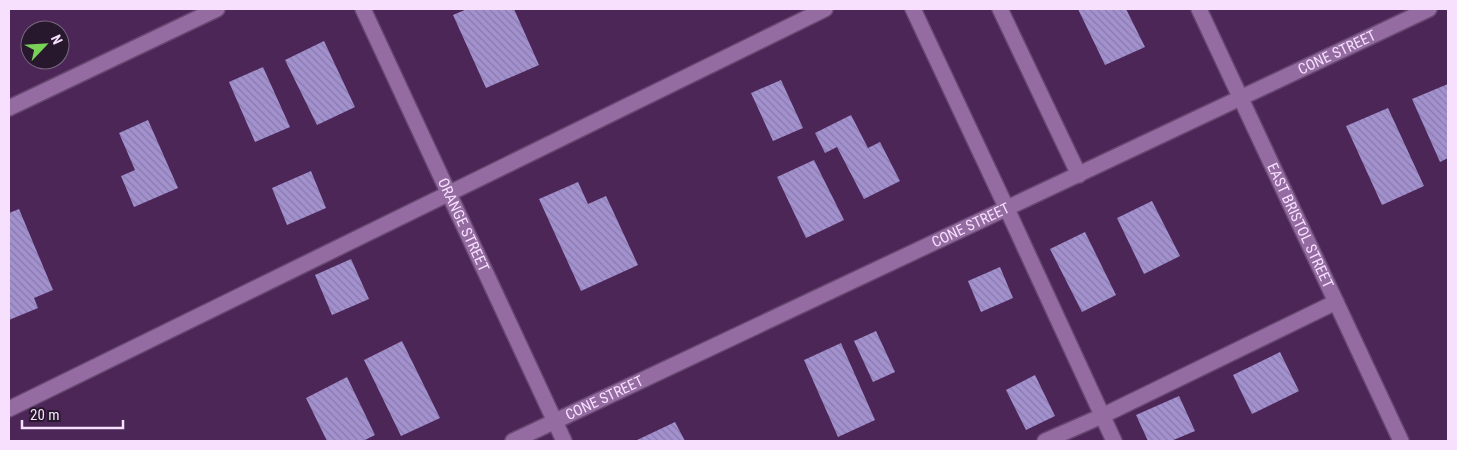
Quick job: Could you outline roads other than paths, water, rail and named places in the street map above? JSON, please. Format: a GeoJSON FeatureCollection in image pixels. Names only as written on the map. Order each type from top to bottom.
{"type":"FeatureCollection","features":[{"type":"Feature","properties":{"kind":"street"},"geometry":{"type":"LineString","coordinates":[[9,108],[217,9]]}},
{"type":"Feature","properties":{"kind":"street","name":"ORANGE STREET"},"geometry":{"type":"LineString","coordinates":[[363,9],[564,441]]}},
{"type":"Feature","properties":{"kind":"street"},"geometry":{"type":"LineString","coordinates":[[9,409],[825,9]]}},
{"type":"Feature","properties":{"kind":"street"},"geometry":{"type":"LineString","coordinates":[[913,9],[1114,441]]}},
{"type":"Feature","properties":{"kind":"street"},"geometry":{"type":"LineString","coordinates":[[1000,9],[1079,175]]}},
{"type":"Feature","properties":{"kind":"street","name":"EAST BRISTOL STREET"},"geometry":{"type":"LineString","coordinates":[[1199,9],[1401,441]]}},
{"type":"Feature","properties":{"kind":"street","name":"CONE STREET"},"geometry":{"type":"LineString","coordinates":[[513,441],[1429,9]]}},
{"type":"Feature","properties":{"kind":"street"},"geometry":{"type":"LineString","coordinates":[[1045,441],[1102,416],[1336,302]]}}]}
